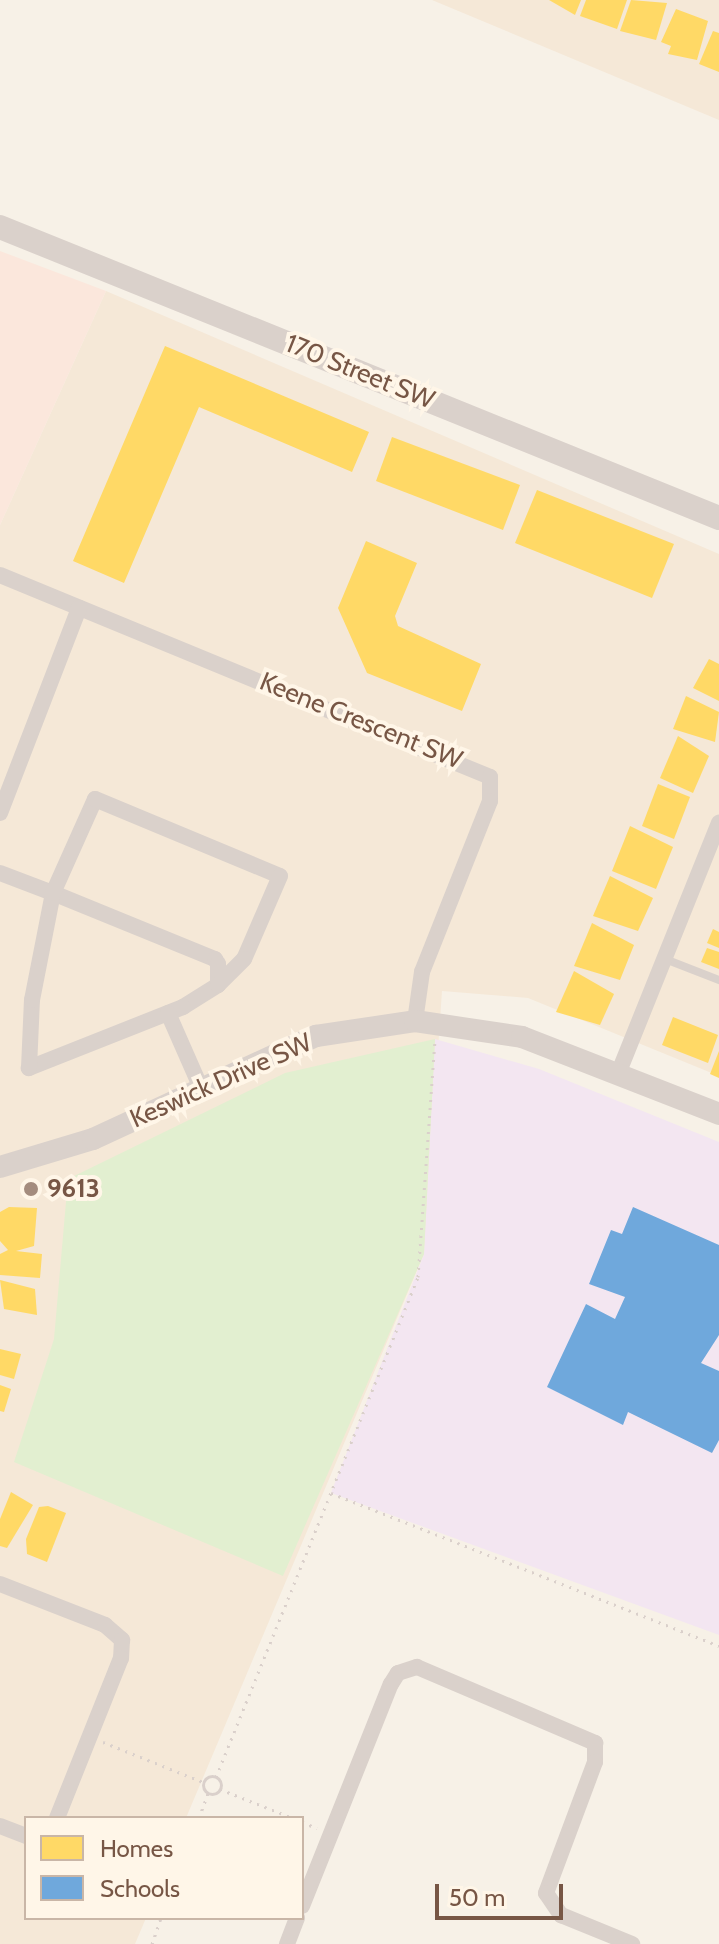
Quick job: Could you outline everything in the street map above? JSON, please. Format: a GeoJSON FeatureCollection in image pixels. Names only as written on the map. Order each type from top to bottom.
{"type":"FeatureCollection","features":[{"type":"Feature","properties":{"kind":"main road","name":"170 Street SW"},"geometry":{"type":"LineString","coordinates":[[0,227],[719,518]]}},
{"type":"Feature","properties":{"kind":"street","name":"Keene Crescent SW"},"geometry":{"type":"LineString","coordinates":[[0,575],[490,777],[490,801],[422,972],[415,1021]]}},
{"type":"Feature","properties":{"kind":"street"},"geometry":{"type":"LineString","coordinates":[[0,813],[79,608]]}},
{"type":"Feature","properties":{"kind":"street"},"geometry":{"type":"LineString","coordinates":[[95,799],[280,876],[244,959],[218,985],[168,1013],[29,1068],[32,1000],[53,893],[95,799]]}},
{"type":"Feature","properties":{"kind":"street"},"geometry":{"type":"LineString","coordinates":[[618,1074],[719,823]]}},
{"type":"Feature","properties":{"kind":"street"},"geometry":{"type":"LineString","coordinates":[[0,873],[215,959],[218,985]]}},
{"type":"Feature","properties":{"kind":"street"},"geometry":{"type":"LineString","coordinates":[[168,1013],[201,1088]]}},
{"type":"Feature","properties":{"kind":"street","name":"Keswick Drive SW"},"geometry":{"type":"LineString","coordinates":[[0,1167],[93,1139],[316,1036],[415,1021],[438,1021],[522,1037],[719,1114]]}},
{"type":"Feature","properties":{"kind":"street"},"geometry":{"type":"LineString","coordinates":[[0,1584],[119,1634],[121,1658],[58,1816]]}},
{"type":"Feature","properties":{"kind":"street"},"geometry":{"type":"LineString","coordinates":[[304,1901],[391,1684],[398,1673],[417,1667],[595,1743],[595,1762],[546,1893],[561,1915],[632,1944]]}},
{"type":"Feature","properties":{"kind":"street"},"geometry":{"type":"LineString","coordinates":[[0,1826],[24,1835]]}},
{"type":"Feature","properties":{"kind":"street"},"geometry":{"type":"LineString","coordinates":[[287,1944],[296,1920]]}},
{"type":"Feature","properties":{"kind":"lane"},"geometry":{"type":"LineString","coordinates":[[665,959],[719,980]]}},
{"type":"Feature","properties":{"kind":"path"},"geometry":{"type":"LineString","coordinates":[[220,1789],[216,1777],[424,1254],[438,1021]]}},
{"type":"Feature","properties":{"kind":"path"},"geometry":{"type":"LineString","coordinates":[[331,1493],[719,1646]]}},
{"type":"Feature","properties":{"kind":"path"},"geometry":{"type":"LineString","coordinates":[[90,1736],[203,1782],[216,1777]]}},
{"type":"Feature","properties":{"kind":"path"},"geometry":{"type":"LineString","coordinates":[[200,1816],[208,1793],[203,1782]]}},
{"type":"Feature","properties":{"kind":"path"},"geometry":{"type":"LineString","coordinates":[[208,1793],[220,1789],[288,1816]]}},
{"type":"Feature","properties":{"kind":"path"},"geometry":{"type":"LineString","coordinates":[[152,1944],[160,1920]]}},
{"type":"Feature","properties":{"kind":"shaded area"},"geometry":{"type":"Polygon","coordinates":[[[432,0],[719,0],[719,120],[432,0]]]}},
{"type":"Feature","properties":{"kind":"shaded area"},"geometry":{"type":"Polygon","coordinates":[[[0,251],[106,291],[0,525],[0,251]]]}},
{"type":"Feature","properties":{"kind":"shaded area"},"geometry":{"type":"Polygon","coordinates":[[[106,291],[719,554],[719,1076],[528,998],[442,991],[424,1254],[187,1816],[24,1816],[24,1920],[145,1920],[135,1944],[0,1944],[0,525],[106,291]]]}},
{"type":"Feature","properties":{"kind":"shaded area"},"geometry":{"type":"Polygon","coordinates":[[[435,1039],[539,1069],[719,1142],[719,1635],[331,1493],[424,1254],[435,1039]]]}},
{"type":"Feature","properties":{"kind":"green space"},"geometry":{"type":"Polygon","coordinates":[[[435,1039],[424,1254],[283,1576],[14,1462],[54,1339],[68,1179],[285,1073],[435,1039]]]}},
{"type":"Feature","properties":{"kind":"building: Homes"},"geometry":{"type":"Polygon","coordinates":[[[549,0],[581,0],[575,15],[549,0]]]}},
{"type":"Feature","properties":{"kind":"building: Homes"},"geometry":{"type":"Polygon","coordinates":[[[586,0],[627,0],[617,29],[580,16],[586,0]]]}},
{"type":"Feature","properties":{"kind":"building: Homes"},"geometry":{"type":"Polygon","coordinates":[[[631,0],[667,3],[656,40],[620,31],[631,0]]]}},
{"type":"Feature","properties":{"kind":"building: Homes"},"geometry":{"type":"Polygon","coordinates":[[[676,9],[708,21],[697,60],[668,54],[671,46],[661,42],[676,9]]]}},
{"type":"Feature","properties":{"kind":"building: Homes"},"geometry":{"type":"Polygon","coordinates":[[[713,31],[719,33],[719,72],[699,64],[713,31]]]}},
{"type":"Feature","properties":{"kind":"building: Homes"},"geometry":{"type":"Polygon","coordinates":[[[165,346],[369,432],[352,472],[199,407],[124,583],[73,561],[165,346]]]}},
{"type":"Feature","properties":{"kind":"building: Homes"},"geometry":{"type":"Polygon","coordinates":[[[392,437],[520,485],[503,530],[376,481],[392,437]]]}},
{"type":"Feature","properties":{"kind":"building: Homes"},"geometry":{"type":"Polygon","coordinates":[[[537,490],[674,544],[652,598],[515,543],[537,490]]]}},
{"type":"Feature","properties":{"kind":"building: Homes"},"geometry":{"type":"Polygon","coordinates":[[[366,541],[417,563],[395,616],[398,626],[481,664],[462,711],[367,673],[338,608],[366,541]]]}},
{"type":"Feature","properties":{"kind":"building: Homes"},"geometry":{"type":"Polygon","coordinates":[[[709,659],[719,664],[719,701],[693,688],[709,659]]]}},
{"type":"Feature","properties":{"kind":"building: Homes"},"geometry":{"type":"Polygon","coordinates":[[[686,696],[719,712],[715,742],[673,729],[686,696]]]}},
{"type":"Feature","properties":{"kind":"building: Homes"},"geometry":{"type":"Polygon","coordinates":[[[678,736],[709,756],[693,793],[660,778],[678,736]]]}},
{"type":"Feature","properties":{"kind":"building: Homes"},"geometry":{"type":"Polygon","coordinates":[[[658,784],[690,797],[674,839],[642,826],[658,784]]]}},
{"type":"Feature","properties":{"kind":"building: Homes"},"geometry":{"type":"Polygon","coordinates":[[[630,826],[673,847],[656,889],[612,871],[630,826]]]}},
{"type":"Feature","properties":{"kind":"building: Homes"},"geometry":{"type":"Polygon","coordinates":[[[610,876],[653,898],[638,931],[593,916],[610,876]]]}},
{"type":"Feature","properties":{"kind":"building: Homes"},"geometry":{"type":"Polygon","coordinates":[[[592,923],[634,945],[620,980],[574,966],[592,923]]]}},
{"type":"Feature","properties":{"kind":"building: Homes"},"geometry":{"type":"Polygon","coordinates":[[[713,929],[719,932],[719,948],[707,943],[713,929]]]}},
{"type":"Feature","properties":{"kind":"building: Homes"},"geometry":{"type":"Polygon","coordinates":[[[707,948],[719,952],[719,969],[701,962],[707,948]]]}},
{"type":"Feature","properties":{"kind":"building: Homes"},"geometry":{"type":"Polygon","coordinates":[[[574,971],[614,994],[600,1025],[556,1012],[574,971]]]}},
{"type":"Feature","properties":{"kind":"building: Homes"},"geometry":{"type":"Polygon","coordinates":[[[673,1017],[718,1035],[708,1063],[662,1045],[673,1017]]]}},
{"type":"Feature","properties":{"kind":"building: Homes"},"geometry":{"type":"Polygon","coordinates":[[[719,1051],[719,1078],[710,1074],[719,1051]]]}},
{"type":"Feature","properties":{"kind":"building: Homes"},"geometry":{"type":"Polygon","coordinates":[[[9,1207],[37,1208],[34,1246],[16,1251],[42,1254],[40,1278],[0,1275],[0,1254],[8,1250],[0,1241],[0,1212],[9,1207]]]}},
{"type":"Feature","properties":{"kind":"building: Homes"},"geometry":{"type":"Polygon","coordinates":[[[0,1280],[35,1289],[37,1315],[4,1309],[0,1280]]]}},
{"type":"Feature","properties":{"kind":"building: Homes"},"geometry":{"type":"Polygon","coordinates":[[[0,1349],[21,1354],[14,1379],[0,1375],[0,1349]]]}},
{"type":"Feature","properties":{"kind":"building: Homes"},"geometry":{"type":"Polygon","coordinates":[[[0,1385],[11,1389],[4,1412],[0,1411],[0,1385]]]}},
{"type":"Feature","properties":{"kind":"building: Homes"},"geometry":{"type":"Polygon","coordinates":[[[11,1492],[33,1505],[7,1548],[0,1546],[0,1519],[11,1492]]]}},
{"type":"Feature","properties":{"kind":"building: Homes"},"geometry":{"type":"Polygon","coordinates":[[[48,1506],[66,1513],[47,1562],[27,1554],[26,1539],[39,1507],[48,1506]]]}},
{"type":"Feature","properties":{"kind":"building: Schools"},"geometry":{"type":"Polygon","coordinates":[[[633,1207],[719,1245],[719,1335],[701,1363],[719,1371],[719,1440],[712,1453],[628,1412],[623,1425],[547,1387],[586,1304],[615,1319],[625,1297],[589,1284],[611,1230],[622,1234],[633,1207]]]}},
{"type":"Feature","properties":{"kind":"place","name":"9613"},"geometry":{"type":"Point","coordinates":[31,1189]}}]}
